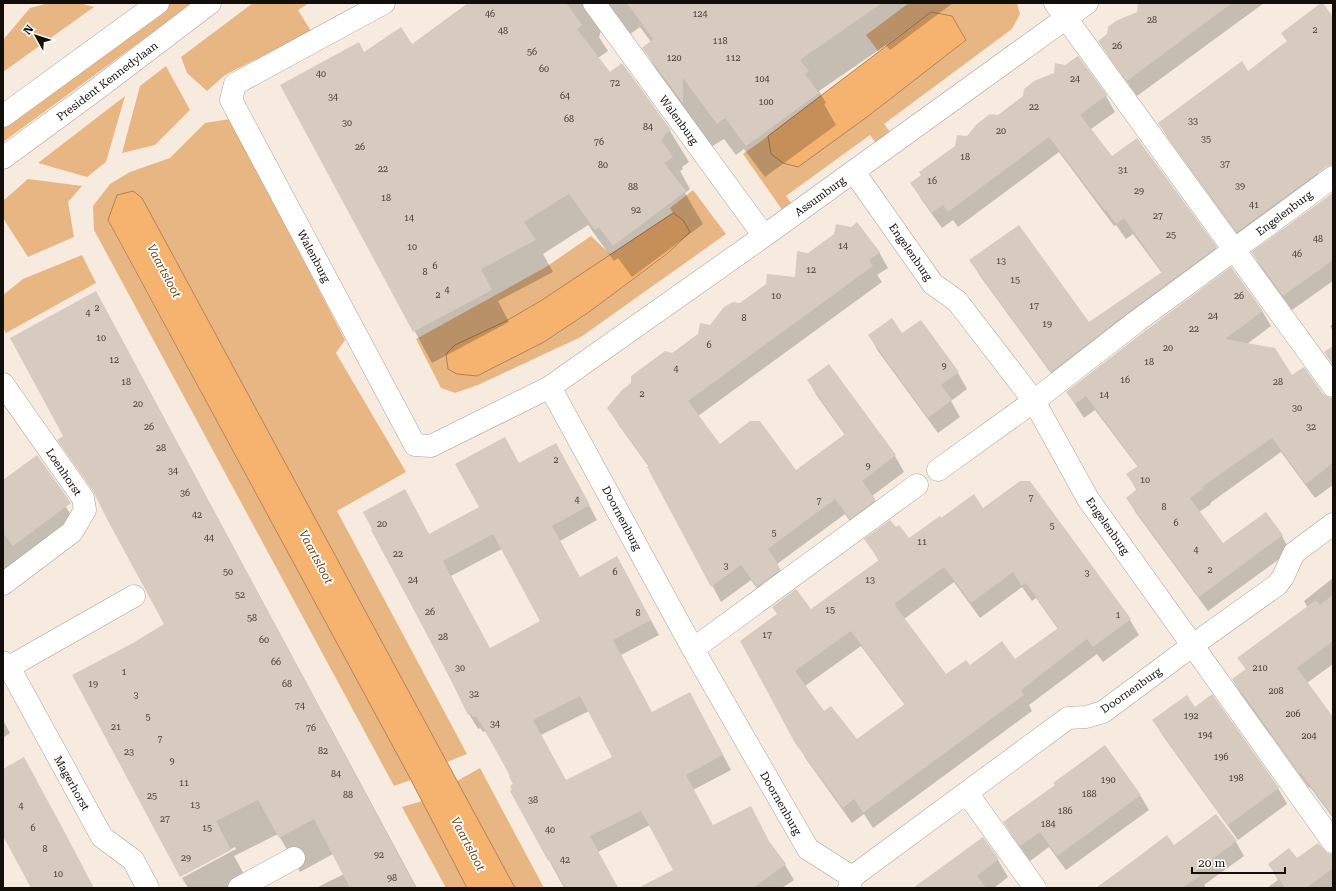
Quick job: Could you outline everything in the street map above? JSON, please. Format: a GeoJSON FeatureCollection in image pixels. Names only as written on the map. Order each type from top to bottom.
{"type":"FeatureCollection","features":[{"type":"Feature","properties":{"kind":"street"},"geometry":{"type":"LineString","coordinates":[[3,116],[158,3]]}},
{"type":"Feature","properties":{"kind":"street","name":"President Kennedylaan"},"geometry":{"type":"LineString","coordinates":[[3,158],[97,90],[210,3]]}},
{"type":"Feature","properties":{"kind":"street","name":"Walenburg"},"geometry":{"type":"LineString","coordinates":[[384,3],[235,84],[231,100],[415,445],[431,446],[550,387]]}},
{"type":"Feature","properties":{"kind":"street","name":"Walenburg"},"geometry":{"type":"LineString","coordinates":[[594,3],[764,236]]}},
{"type":"Feature","properties":{"kind":"street","name":"Assumburg"},"geometry":{"type":"LineString","coordinates":[[550,387],[854,172],[1060,11],[1087,3]]}},
{"type":"Feature","properties":{"kind":"street"},"geometry":{"type":"LineString","coordinates":[[1060,11],[1333,386]]}},
{"type":"Feature","properties":{"kind":"street","name":"Engelenburg"},"geometry":{"type":"LineString","coordinates":[[854,172],[933,284],[957,301],[1034,401],[1088,498],[1193,645]]}},
{"type":"Feature","properties":{"kind":"street","name":"Engelenburg"},"geometry":{"type":"LineString","coordinates":[[1034,401],[1137,321],[1333,177]]}},
{"type":"Feature","properties":{"kind":"street","name":"Loenhorst"},"geometry":{"type":"LineString","coordinates":[[3,384],[83,498],[85,510],[72,532],[3,584]]}},
{"type":"Feature","properties":{"kind":"street","name":"Doornenburg"},"geometry":{"type":"LineString","coordinates":[[550,387],[693,649],[808,850],[851,883],[967,793],[1068,718],[1086,717],[1104,712],[1193,645],[1277,586],[1283,577],[1294,553],[1333,524]]}},
{"type":"Feature","properties":{"kind":"street"},"geometry":{"type":"LineString","coordinates":[[938,470],[1034,401]]}},
{"type":"Feature","properties":{"kind":"street"},"geometry":{"type":"LineString","coordinates":[[693,649],[917,485]]}},
{"type":"Feature","properties":{"kind":"street","name":"Magerhorst"},"geometry":{"type":"LineString","coordinates":[[134,596],[6,665],[102,837],[133,860],[148,888]]}},
{"type":"Feature","properties":{"kind":"street"},"geometry":{"type":"LineString","coordinates":[[1193,645],[1333,842]]}},
{"type":"Feature","properties":{"kind":"street"},"geometry":{"type":"LineString","coordinates":[[967,793],[1035,888]]}},
{"type":"Feature","properties":{"kind":"street"},"geometry":{"type":"LineString","coordinates":[[239,888],[294,858]]}},
{"type":"Feature","properties":{"kind":"shaded area"},"geometry":{"type":"Polygon","coordinates":[[[49,3],[79,3],[94,7],[3,72],[3,40],[30,8],[49,3]]]}},
{"type":"Feature","properties":{"kind":"shaded area"},"geometry":{"type":"Polygon","coordinates":[[[169,3],[193,3],[3,142],[3,128],[169,3]]]}},
{"type":"Feature","properties":{"kind":"shaded area"},"geometry":{"type":"Polygon","coordinates":[[[253,3],[309,3],[298,10],[311,31],[225,75],[207,91],[187,73],[181,57],[253,3]]]}},
{"type":"Feature","properties":{"kind":"shaded area"},"geometry":{"type":"Polygon","coordinates":[[[909,3],[1017,3],[1020,14],[1012,29],[884,124],[890,132],[876,143],[870,135],[786,196],[792,204],[783,211],[743,154],[768,136],[771,154],[798,166],[867,117],[966,40],[952,16],[931,12],[878,51],[866,35],[909,3]]]}},
{"type":"Feature","properties":{"kind":"shaded area"},"geometry":{"type":"Polygon","coordinates":[[[166,66],[190,110],[155,145],[122,153],[140,86],[166,66]]]}},
{"type":"Feature","properties":{"kind":"shaded area"},"geometry":{"type":"Polygon","coordinates":[[[125,96],[106,162],[87,177],[38,163],[125,96]]]}},
{"type":"Feature","properties":{"kind":"shaded area"},"geometry":{"type":"Polygon","coordinates":[[[230,119],[345,340],[336,353],[406,472],[337,511],[467,754],[447,762],[142,198],[133,191],[108,221],[411,780],[394,786],[94,230],[93,206],[110,184],[130,172],[170,158],[205,123],[230,119]]]}},
{"type":"Feature","properties":{"kind":"shaded area"},"geometry":{"type":"Polygon","coordinates":[[[28,179],[82,186],[68,202],[74,237],[28,257],[3,218],[3,201],[28,179]]]}},
{"type":"Feature","properties":{"kind":"shaded area"},"geometry":{"type":"Polygon","coordinates":[[[693,190],[726,234],[581,337],[478,385],[455,393],[441,388],[416,339],[546,267],[591,236],[611,255],[542,300],[506,321],[477,376],[544,342],[589,312],[668,254],[683,220],[673,213],[670,208],[693,190]]]}},
{"type":"Feature","properties":{"kind":"shaded area"},"geometry":{"type":"Polygon","coordinates":[[[82,255],[96,283],[6,333],[3,328],[3,295],[23,279],[82,255]]]}},
{"type":"Feature","properties":{"kind":"shaded area"},"geometry":{"type":"Polygon","coordinates":[[[480,768],[544,888],[515,888],[457,781],[480,768]]]}},
{"type":"Feature","properties":{"kind":"shaded area"},"geometry":{"type":"Polygon","coordinates":[[[422,801],[467,888],[446,888],[402,807],[422,801]]]}},
{"type":"Feature","properties":{"kind":"water"},"geometry":{"type":"Polygon","coordinates":[[[931,12],[952,16],[966,40],[867,117],[798,167],[783,163],[771,154],[768,136],[931,12]]]}},
{"type":"Feature","properties":{"kind":"water","name":"Vaartsloot"},"geometry":{"type":"Polygon","coordinates":[[[133,191],[142,198],[515,888],[467,888],[411,780],[108,220],[117,195],[133,191]]]}},
{"type":"Feature","properties":{"kind":"water"},"geometry":{"type":"Polygon","coordinates":[[[673,213],[683,220],[690,232],[667,254],[589,312],[544,342],[477,376],[457,374],[448,369],[446,354],[455,345],[506,321],[542,300],[673,213]]]}},
{"type":"Feature","properties":{"kind":"building"},"geometry":{"type":"Polygon","coordinates":[[[468,3],[566,3],[582,25],[577,29],[610,72],[622,63],[671,130],[664,135],[665,136],[661,140],[673,157],[664,163],[686,191],[613,246],[599,227],[595,230],[569,194],[524,222],[536,240],[481,269],[492,290],[413,332],[280,85],[359,42],[364,52],[401,27],[412,44],[468,3]]]}},
{"type":"Feature","properties":{"kind":"building"},"geometry":{"type":"Polygon","coordinates":[[[627,3],[882,3],[800,60],[809,71],[805,74],[819,93],[746,146],[725,118],[717,124],[683,78],[683,103],[642,48],[653,39],[627,3]]]}},
{"type":"Feature","properties":{"kind":"building"},"geometry":{"type":"Polygon","coordinates":[[[1138,3],[1232,3],[1127,81],[1098,41],[1107,34],[1108,27],[1116,21],[1137,12],[1138,3]]]}},
{"type":"Feature","properties":{"kind":"building"},"geometry":{"type":"Polygon","coordinates":[[[1323,3],[1333,17],[1333,165],[1326,167],[1237,232],[1158,123],[1242,61],[1248,71],[1287,41],[1281,33],[1323,3]]]}},
{"type":"Feature","properties":{"kind":"building"},"geometry":{"type":"Polygon","coordinates":[[[1078,56],[1107,95],[1080,115],[1112,156],[1137,138],[1217,247],[1130,311],[1051,372],[969,260],[1019,225],[1089,322],[1162,272],[1124,218],[1116,224],[1049,137],[948,212],[943,205],[932,213],[910,183],[921,175],[919,172],[955,146],[957,135],[967,136],[977,124],[990,114],[998,115],[1023,96],[1024,89],[1034,81],[1054,73],[1055,63],[1065,65],[1078,56]]]}},
{"type":"Feature","properties":{"kind":"building"},"geometry":{"type":"Polygon","coordinates":[[[1333,193],[1333,260],[1283,296],[1251,252],[1333,193]]]}},
{"type":"Feature","properties":{"kind":"building"},"geometry":{"type":"Polygon","coordinates":[[[857,222],[880,252],[869,260],[873,266],[688,401],[720,444],[750,421],[760,421],[796,470],[845,434],[807,380],[829,364],[896,455],[862,481],[876,500],[850,519],[835,499],[768,549],[777,562],[776,563],[780,570],[757,587],[741,565],[711,587],[647,467],[649,466],[607,408],[622,390],[631,383],[631,376],[665,351],[672,353],[698,334],[700,323],[710,325],[724,307],[733,302],[740,303],[766,284],[767,274],[795,277],[797,251],[808,253],[834,234],[836,224],[851,227],[857,222]]]}},
{"type":"Feature","properties":{"kind":"building"},"geometry":{"type":"Polygon","coordinates":[[[1231,267],[1263,311],[1225,339],[1275,348],[1292,375],[1304,367],[1323,394],[1333,398],[1333,463],[1306,484],[1272,438],[1202,487],[1203,489],[1190,498],[1223,543],[1266,512],[1283,535],[1199,597],[1126,498],[1137,489],[1126,474],[1138,466],[1086,396],[1075,404],[1066,392],[1231,267]]]}},
{"type":"Feature","properties":{"kind":"building"},"geometry":{"type":"Polygon","coordinates":[[[96,291],[416,888],[350,888],[314,819],[279,838],[258,800],[216,821],[231,850],[180,877],[72,675],[133,643],[164,624],[93,491],[57,440],[63,436],[10,338],[96,291]]]}},
{"type":"Feature","properties":{"kind":"building"},"geometry":{"type":"Polygon","coordinates":[[[892,318],[902,333],[921,320],[959,372],[941,385],[952,400],[928,418],[868,335],[892,318]]]}},
{"type":"Feature","properties":{"kind":"building"},"geometry":{"type":"Polygon","coordinates":[[[1333,346],[1333,365],[1324,352],[1333,346]]]}},
{"type":"Feature","properties":{"kind":"building"},"geometry":{"type":"Polygon","coordinates":[[[505,437],[519,463],[556,443],[590,505],[552,526],[580,577],[617,556],[651,620],[613,640],[652,712],[690,692],[723,755],[686,775],[713,825],[751,806],[769,841],[786,864],[753,888],[638,888],[673,870],[641,811],[590,836],[618,888],[565,888],[550,860],[548,861],[510,791],[512,790],[510,786],[513,784],[509,777],[510,776],[481,723],[476,716],[473,718],[471,713],[468,715],[442,662],[371,530],[372,529],[363,512],[405,489],[429,534],[479,507],[455,464],[505,437]],[[493,534],[443,561],[490,648],[540,621],[493,534]],[[580,696],[533,720],[566,780],[612,757],[580,696]]]}},
{"type":"Feature","properties":{"kind":"building"},"geometry":{"type":"Polygon","coordinates":[[[37,455],[71,503],[13,546],[3,533],[3,480],[37,455]]]}},
{"type":"Feature","properties":{"kind":"building"},"geometry":{"type":"Polygon","coordinates":[[[1020,481],[1030,481],[1131,619],[1093,647],[1087,639],[1021,690],[1024,695],[863,813],[854,799],[843,808],[795,743],[740,641],[777,614],[772,607],[796,589],[811,609],[879,560],[864,539],[890,520],[896,527],[899,525],[909,538],[940,516],[941,518],[974,494],[983,508],[1020,481]],[[944,567],[894,604],[946,674],[966,660],[970,665],[1002,641],[1015,659],[1058,628],[1026,583],[1022,586],[1013,572],[971,603],[944,567]],[[851,631],[795,671],[824,711],[831,706],[857,739],[905,704],[851,631]]]}},
{"type":"Feature","properties":{"kind":"building"},"geometry":{"type":"Polygon","coordinates":[[[1333,595],[1333,641],[1297,668],[1333,717],[1333,816],[1300,772],[1299,773],[1232,679],[1246,669],[1237,658],[1316,600],[1320,605],[1333,595]]]}},
{"type":"Feature","properties":{"kind":"building"},"geometry":{"type":"Polygon","coordinates":[[[1212,694],[1279,788],[1228,825],[1152,720],[1187,695],[1195,707],[1212,694]]]}},
{"type":"Feature","properties":{"kind":"building"},"geometry":{"type":"Polygon","coordinates":[[[1105,745],[1141,795],[1057,856],[1040,832],[1020,846],[1003,822],[1055,785],[1053,783],[1105,745]]]}},
{"type":"Feature","properties":{"kind":"building"},"geometry":{"type":"Polygon","coordinates":[[[24,757],[94,888],[31,888],[3,836],[3,769],[24,757]]]}},
{"type":"Feature","properties":{"kind":"building"},"geometry":{"type":"Polygon","coordinates":[[[1216,814],[1237,841],[1196,871],[1200,876],[1182,888],[1097,888],[1167,835],[1174,845],[1216,814]]]}},
{"type":"Feature","properties":{"kind":"building"},"geometry":{"type":"Polygon","coordinates":[[[983,837],[999,859],[977,876],[986,888],[913,888],[983,837]]]}},
{"type":"Feature","properties":{"kind":"building"},"geometry":{"type":"Polygon","coordinates":[[[1318,843],[1327,853],[1333,854],[1333,868],[1306,888],[1285,888],[1268,864],[1289,848],[1297,858],[1318,843]]]}}]}
